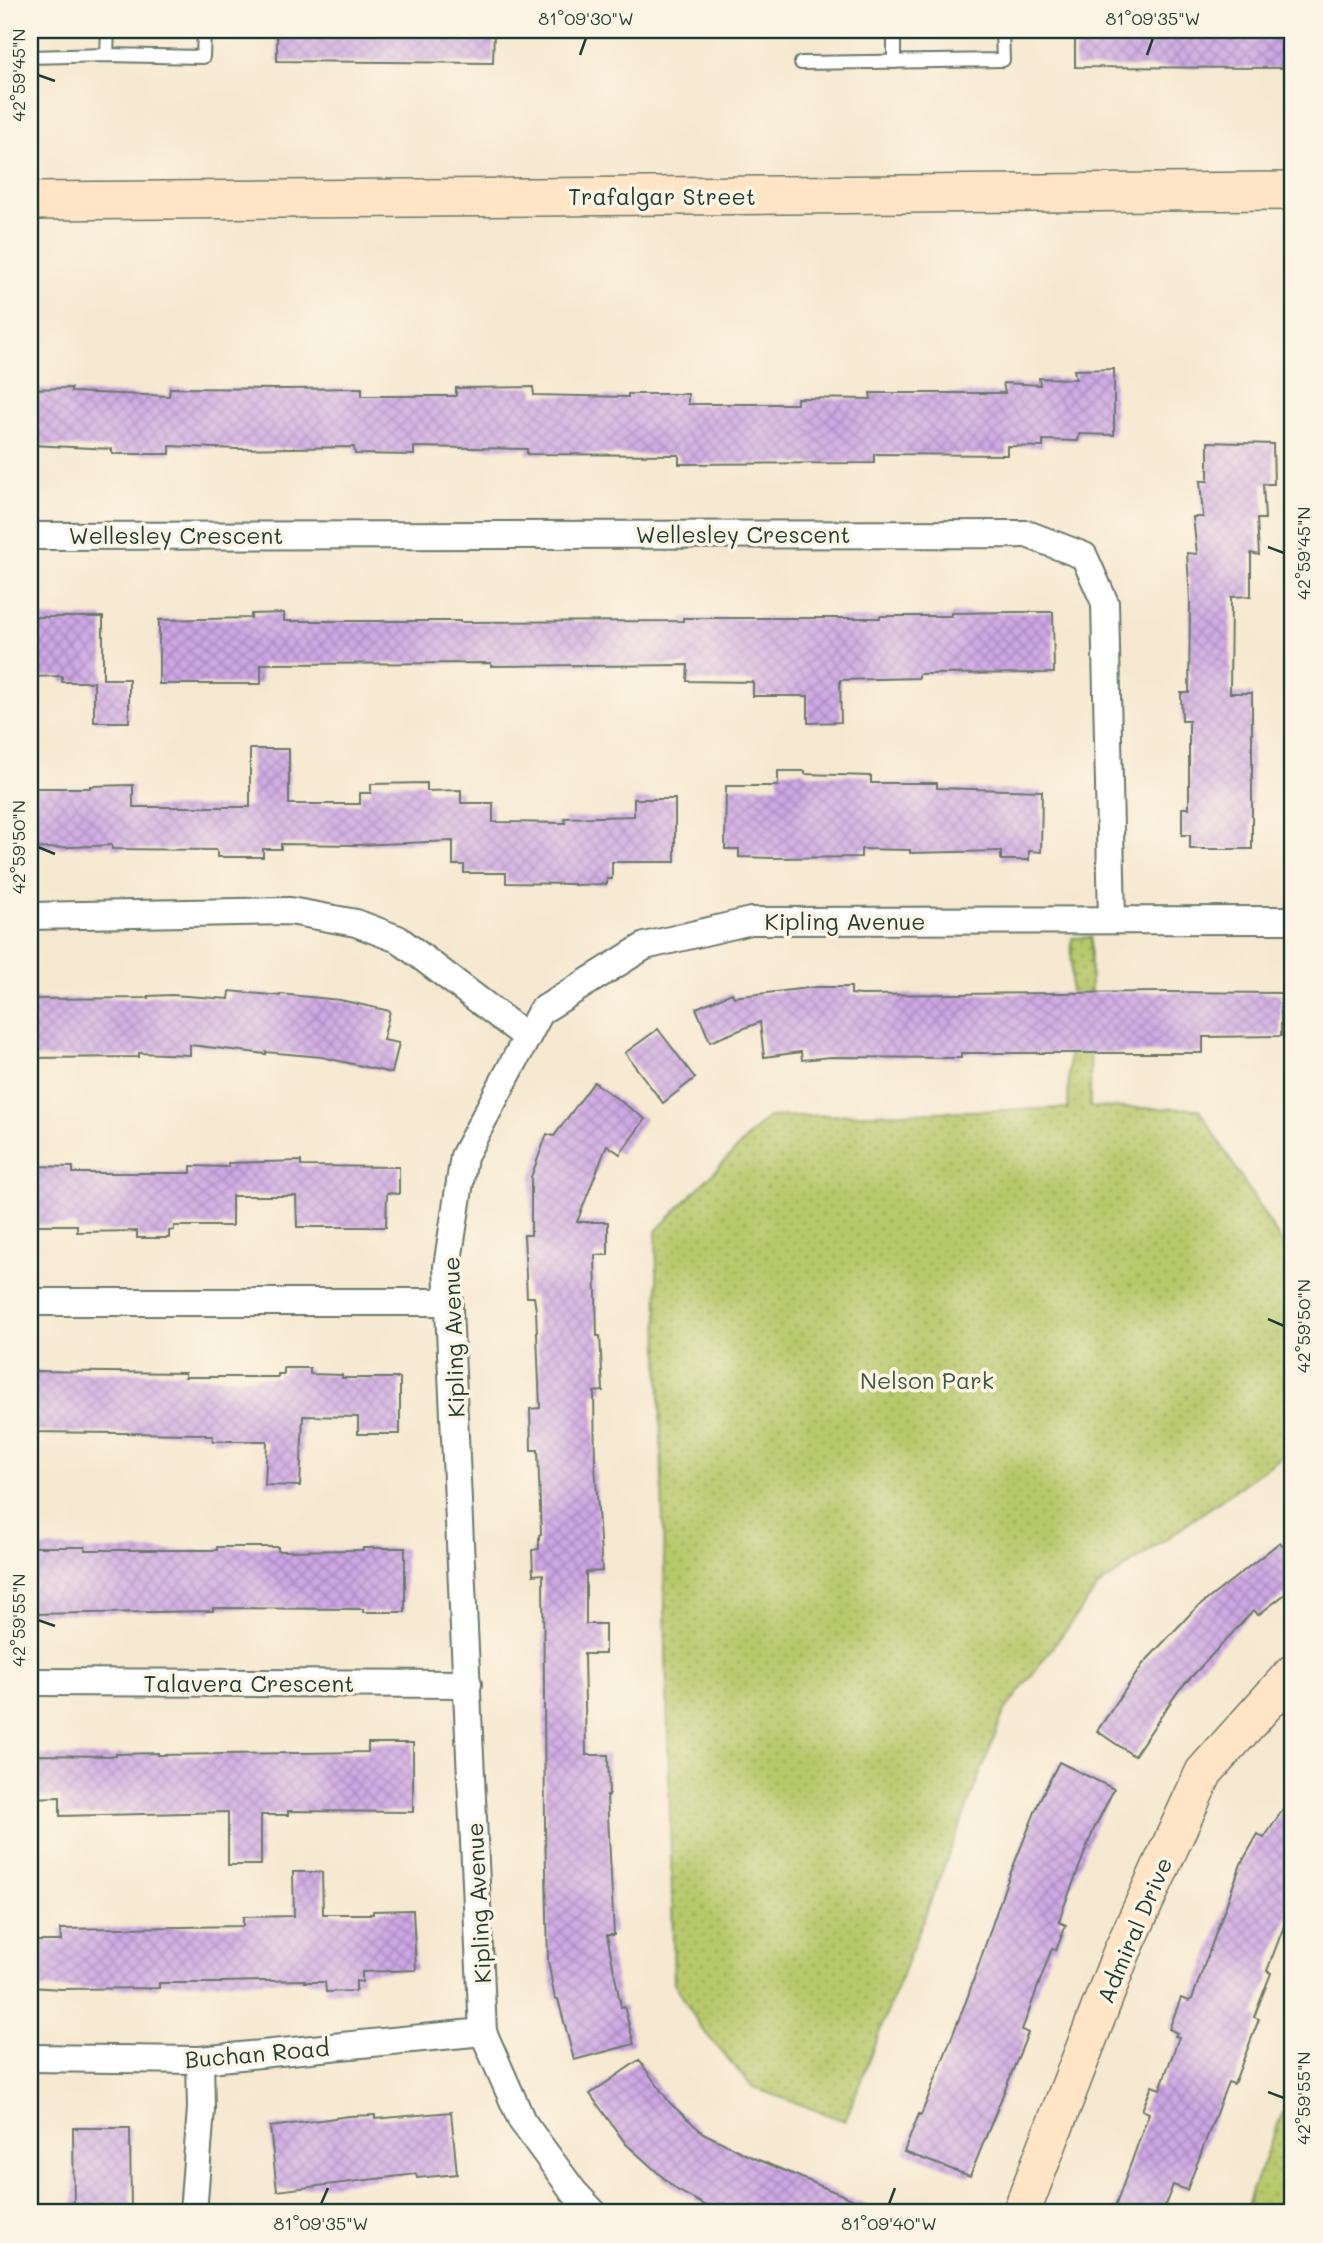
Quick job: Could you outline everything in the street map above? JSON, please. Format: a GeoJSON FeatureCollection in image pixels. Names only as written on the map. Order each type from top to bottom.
{"type":"FeatureCollection","features":[{"type":"Feature","properties":{"kind":"main road","name":"Trafalgar Street"},"geometry":{"type":"LineString","coordinates":[[30,201],[1293,191]]}},
{"type":"Feature","properties":{"kind":"main road","name":"Admiral Drive"},"geometry":{"type":"LineString","coordinates":[[1021,2213],[1121,1954],[1204,1772],[1293,1674]]}},
{"type":"Feature","properties":{"kind":"street","name":"Wellesley Crescent"},"geometry":{"type":"LineString","coordinates":[[30,536],[1027,534],[1084,556],[1105,603],[1112,920]]}},
{"type":"Feature","properties":{"kind":"street"},"geometry":{"type":"LineString","coordinates":[[30,916],[290,911],[356,923],[398,939],[527,1037]]}},
{"type":"Feature","properties":{"kind":"street","name":"Kipling Avenue"},"geometry":{"type":"LineString","coordinates":[[594,2213],[574,2192],[522,2121],[484,2032],[447,1267],[464,1156],[541,1011],[645,946],[751,921],[1293,920]]}},
{"type":"Feature","properties":{"kind":"street"},"geometry":{"type":"LineString","coordinates":[[30,1302],[449,1302]]}},
{"type":"Feature","properties":{"kind":"street","name":"Talavera Crescent"},"geometry":{"type":"LineString","coordinates":[[30,1682],[468,1684]]}},
{"type":"Feature","properties":{"kind":"street","name":"Buchan Road"},"geometry":{"type":"LineString","coordinates":[[30,2058],[200,2060],[484,2032]]}},
{"type":"Feature","properties":{"kind":"street"},"geometry":{"type":"LineString","coordinates":[[193,2213],[201,2109],[200,2060]]}},
{"type":"Feature","properties":{"kind":"lane"},"geometry":{"type":"LineString","coordinates":[[107,55],[108,30]]}},
{"type":"Feature","properties":{"kind":"lane"},"geometry":{"type":"LineString","coordinates":[[30,58],[107,55],[203,57],[204,30]]}},
{"type":"Feature","properties":{"kind":"lane"},"geometry":{"type":"LineString","coordinates":[[894,30],[894,62]]}},
{"type":"Feature","properties":{"kind":"lane"},"geometry":{"type":"LineString","coordinates":[[801,63],[1003,60],[1003,30]]}},
{"type":"Feature","properties":{"kind":"green space","name":"Nelson Park"},"geometry":{"type":"Polygon","coordinates":[[[1091,937],[1090,1107],[1199,1109],[1293,1261],[1293,1449],[1098,1587],[1004,1712],[845,2121],[752,2087],[701,2028],[674,1983],[656,1231],[768,1117],[1068,1108],[1072,938],[1091,937]]]}},
{"type":"Feature","properties":{"kind":"green space"},"geometry":{"type":"Polygon","coordinates":[[[1293,2087],[1293,2213],[1245,2213],[1252,2190],[1293,2087]]]}},
{"type":"Feature","properties":{"kind":"building"},"geometry":{"type":"Polygon","coordinates":[[[277,30],[494,30],[493,63],[277,61],[277,30]]]}},
{"type":"Feature","properties":{"kind":"building"},"geometry":{"type":"Polygon","coordinates":[[[1075,30],[1290,30],[1290,68],[1075,67],[1075,30]]]}},
{"type":"Feature","properties":{"kind":"building"},"geometry":{"type":"Polygon","coordinates":[[[1114,369],[1114,435],[1079,434],[1078,441],[1043,440],[1043,447],[1007,446],[1007,455],[874,454],[874,463],[679,464],[679,455],[527,454],[527,449],[414,447],[414,455],[355,454],[354,447],[237,449],[170,446],[170,454],[112,454],[112,449],[30,445],[30,389],[71,388],[71,392],[169,396],[170,388],[362,388],[362,396],[456,396],[456,388],[533,387],[534,395],[628,397],[628,394],[688,394],[688,404],[797,404],[797,398],[871,399],[870,393],[1005,393],[1003,383],[1040,385],[1039,378],[1076,379],[1074,370],[1114,369]]]}},
{"type":"Feature","properties":{"kind":"building"},"geometry":{"type":"Polygon","coordinates":[[[1208,442],[1273,444],[1274,484],[1263,484],[1265,519],[1257,519],[1259,555],[1251,553],[1251,596],[1231,597],[1230,693],[1252,693],[1252,849],[1190,849],[1190,835],[1182,835],[1182,808],[1189,808],[1189,721],[1182,721],[1181,693],[1189,693],[1190,600],[1187,553],[1197,554],[1193,517],[1203,517],[1200,481],[1208,481],[1208,442]]]}},
{"type":"Feature","properties":{"kind":"building"},"geometry":{"type":"Polygon","coordinates":[[[1053,612],[1054,673],[919,674],[919,678],[840,680],[841,722],[808,723],[808,696],[753,696],[753,682],[687,681],[688,665],[261,664],[261,684],[159,684],[159,620],[251,618],[251,614],[284,613],[284,621],[460,622],[880,618],[951,616],[951,613],[1053,612]]]}},
{"type":"Feature","properties":{"kind":"building"},"geometry":{"type":"Polygon","coordinates":[[[30,617],[103,617],[103,679],[129,679],[129,722],[94,722],[94,682],[62,682],[62,676],[30,677],[30,617]]]}},
{"type":"Feature","properties":{"kind":"building"},"geometry":{"type":"Polygon","coordinates":[[[250,749],[289,749],[289,804],[360,804],[360,793],[371,793],[371,784],[427,783],[427,791],[461,790],[461,803],[493,803],[493,822],[565,823],[564,818],[634,816],[634,799],[675,799],[675,862],[612,862],[612,879],[607,879],[607,884],[574,885],[506,883],[506,873],[464,873],[464,865],[453,865],[453,841],[356,845],[281,844],[281,849],[263,849],[263,857],[217,857],[217,850],[112,849],[112,845],[30,849],[30,788],[133,785],[133,807],[250,807],[250,749]]]}},
{"type":"Feature","properties":{"kind":"building"},"geometry":{"type":"Polygon","coordinates":[[[778,771],[871,776],[871,783],[937,783],[937,788],[1042,791],[1041,852],[1029,851],[1029,860],[1001,860],[1001,851],[910,853],[910,850],[861,849],[861,857],[739,857],[739,849],[725,849],[726,786],[778,786],[778,771]]]}},
{"type":"Feature","properties":{"kind":"building"},"geometry":{"type":"Polygon","coordinates":[[[816,987],[851,987],[851,994],[862,995],[1281,993],[1281,1036],[1203,1037],[1203,1053],[961,1053],[961,1058],[831,1057],[802,1060],[801,1052],[764,1057],[760,1022],[710,1042],[696,1008],[732,993],[734,997],[816,987]]]}},
{"type":"Feature","properties":{"kind":"building"},"geometry":{"type":"Polygon","coordinates":[[[230,991],[340,1000],[390,1011],[383,1040],[399,1043],[392,1073],[322,1057],[190,1045],[190,1055],[139,1053],[139,1057],[30,1058],[30,999],[148,998],[172,995],[229,999],[230,991]]]}},
{"type":"Feature","properties":{"kind":"building"},"geometry":{"type":"Polygon","coordinates":[[[658,1029],[695,1078],[663,1103],[625,1053],[658,1029]]]}},
{"type":"Feature","properties":{"kind":"building"},"geometry":{"type":"Polygon","coordinates":[[[594,1082],[645,1119],[620,1154],[607,1145],[577,1222],[608,1222],[608,1255],[595,1255],[597,1336],[600,1336],[603,1391],[594,1392],[595,1465],[602,1571],[586,1572],[586,1624],[605,1624],[605,1654],[584,1654],[586,1755],[608,1755],[607,1796],[614,1935],[607,1935],[621,2007],[624,2006],[634,2044],[574,2060],[558,1999],[555,1999],[548,1961],[543,1574],[533,1575],[532,1550],[539,1549],[541,1534],[538,1450],[531,1450],[530,1409],[540,1408],[536,1310],[534,1297],[527,1297],[524,1235],[531,1235],[531,1177],[547,1134],[554,1136],[594,1082]]]}},
{"type":"Feature","properties":{"kind":"building"},"geometry":{"type":"Polygon","coordinates":[[[301,1161],[301,1166],[399,1167],[399,1194],[387,1193],[386,1227],[297,1227],[296,1196],[232,1196],[232,1226],[174,1226],[174,1230],[169,1231],[169,1238],[137,1238],[137,1231],[77,1232],[77,1225],[30,1225],[30,1166],[73,1167],[73,1173],[191,1173],[191,1166],[228,1167],[228,1163],[301,1161]]]}},
{"type":"Feature","properties":{"kind":"building"},"geometry":{"type":"Polygon","coordinates":[[[284,1368],[310,1368],[310,1374],[342,1375],[342,1378],[400,1378],[400,1434],[358,1434],[358,1417],[303,1416],[300,1486],[265,1485],[267,1441],[213,1441],[213,1436],[206,1434],[30,1432],[30,1371],[185,1373],[185,1377],[278,1377],[278,1374],[284,1374],[284,1368]]]}},
{"type":"Feature","properties":{"kind":"building"},"geometry":{"type":"Polygon","coordinates":[[[1280,1542],[1293,1559],[1293,1588],[1258,1615],[1254,1610],[1179,1690],[1134,1756],[1097,1731],[1143,1664],[1193,1611],[1280,1542]]]}},
{"type":"Feature","properties":{"kind":"building"},"geometry":{"type":"Polygon","coordinates":[[[30,1547],[85,1547],[85,1550],[217,1550],[217,1547],[278,1547],[278,1551],[405,1548],[405,1612],[363,1612],[363,1609],[213,1608],[213,1611],[30,1614],[30,1547]]]}},
{"type":"Feature","properties":{"kind":"building"},"geometry":{"type":"Polygon","coordinates":[[[368,1743],[413,1743],[413,1812],[288,1811],[288,1815],[261,1815],[261,1865],[228,1865],[228,1812],[60,1816],[60,1797],[30,1798],[30,1755],[368,1752],[368,1743]]]}},
{"type":"Feature","properties":{"kind":"building"},"geometry":{"type":"Polygon","coordinates":[[[1059,1762],[1114,1789],[1094,1829],[1063,1909],[1059,1922],[1066,1925],[1056,1950],[1052,1948],[1022,2030],[1028,2033],[970,2176],[904,2152],[968,1996],[1005,1887],[1041,1797],[1059,1762]]]}},
{"type":"Feature","properties":{"kind":"building"},"geometry":{"type":"Polygon","coordinates":[[[1293,1794],[1293,1902],[1267,1971],[1271,1973],[1254,2017],[1259,2019],[1234,2084],[1228,2082],[1187,2190],[1173,2185],[1162,2213],[1113,2213],[1149,2113],[1142,2110],[1152,2086],[1160,2089],[1179,2037],[1169,2029],[1181,1998],[1189,2001],[1192,1999],[1241,1864],[1258,1834],[1264,1838],[1293,1794]]]}},
{"type":"Feature","properties":{"kind":"building"},"geometry":{"type":"Polygon","coordinates":[[[293,1872],[322,1872],[323,1914],[373,1914],[373,1911],[413,1910],[416,1970],[362,1972],[362,1982],[356,1981],[356,1991],[326,1992],[325,1982],[305,1980],[159,1983],[159,1988],[30,1987],[30,1941],[61,1941],[60,1929],[243,1926],[243,1917],[294,1916],[293,1872]]]}},
{"type":"Feature","properties":{"kind":"building"},"geometry":{"type":"Polygon","coordinates":[[[639,2060],[670,2103],[703,2133],[747,2155],[885,2213],[719,2213],[677,2190],[626,2144],[590,2094],[639,2060]]]}},
{"type":"Feature","properties":{"kind":"building"},"geometry":{"type":"Polygon","coordinates":[[[451,2112],[457,2174],[417,2178],[416,2174],[277,2191],[270,2127],[349,2116],[375,2115],[375,2119],[451,2112]]]}},
{"type":"Feature","properties":{"kind":"building"},"geometry":{"type":"Polygon","coordinates":[[[73,2128],[130,2128],[131,2213],[74,2213],[73,2128]]]}}]}
